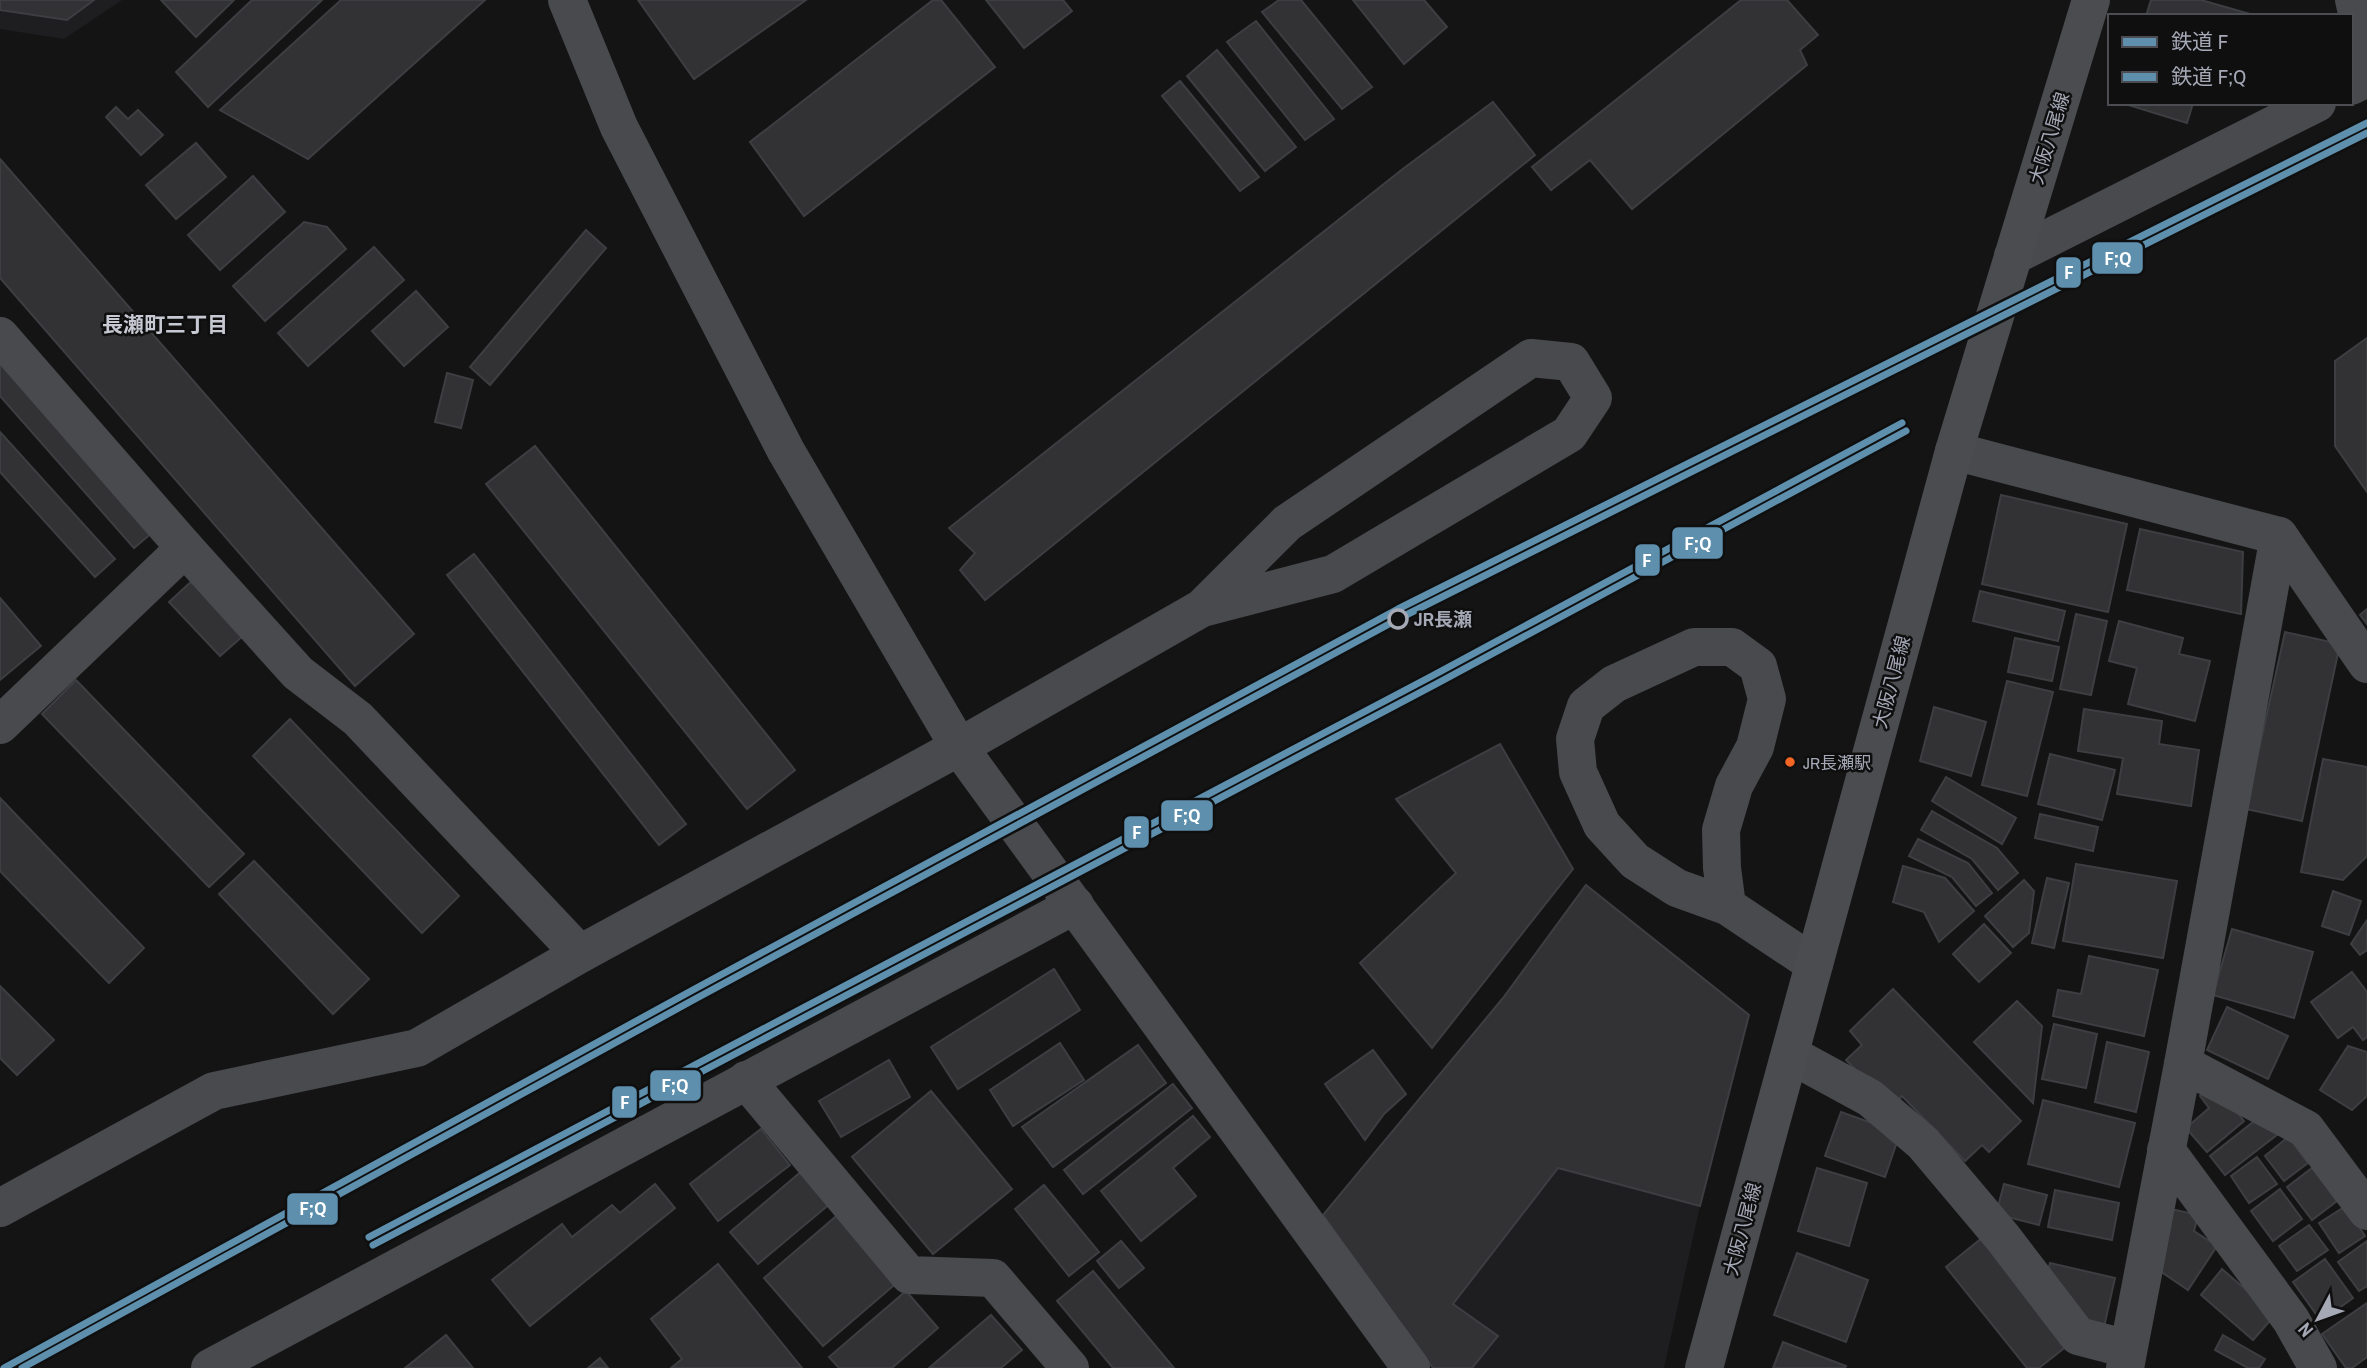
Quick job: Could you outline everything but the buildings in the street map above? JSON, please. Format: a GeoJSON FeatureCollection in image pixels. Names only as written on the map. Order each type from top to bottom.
{"type":"FeatureCollection","features":[{"type":"Feature","properties":{"kind":"main road","name":"大阪八尾線"},"geometry":{"type":"LineString","coordinates":[[1704,1368],[1954,450],[2091,0]]}},
{"type":"Feature","properties":{"kind":"street"},"geometry":{"type":"LineString","coordinates":[[567,0],[619,127],[786,451],[959,747],[1411,1368]]}},
{"type":"Feature","properties":{"kind":"street"},"geometry":{"type":"LineString","coordinates":[[2353,82],[2366,55],[2354,0]]}},
{"type":"Feature","properties":{"kind":"street"},"geometry":{"type":"LineString","coordinates":[[2013,256],[2312,105]]}},
{"type":"Feature","properties":{"kind":"street"},"geometry":{"type":"LineString","coordinates":[[0,336],[298,673],[358,719],[580,954]]}},
{"type":"Feature","properties":{"kind":"street"},"geometry":{"type":"LineString","coordinates":[[0,1208],[214,1091],[417,1048],[580,954],[959,747],[1202,608],[1333,574],[1569,434],[1593,398],[1571,362],[1531,358],[1287,523],[1202,608]]}},
{"type":"Feature","properties":{"kind":"street"},"geometry":{"type":"LineString","coordinates":[[1954,450],[2279,536],[2367,664]]}},
{"type":"Feature","properties":{"kind":"street"},"geometry":{"type":"LineString","coordinates":[[1791,1055],[1870,1098],[1923,1143],[2003,1238],[2078,1336],[2126,1359],[2183,1064],[2279,536]]}},
{"type":"Feature","properties":{"kind":"street"},"geometry":{"type":"LineString","coordinates":[[0,725],[185,548]]}},
{"type":"Feature","properties":{"kind":"street"},"geometry":{"type":"LineString","coordinates":[[1727,906],[1721,830],[1734,786],[1755,747],[1767,699],[1758,666],[1732,647],[1694,646],[1614,684],[1586,706],[1575,739],[1578,772],[1602,825],[1635,861],[1677,888],[1727,906],[1814,964]]}},
{"type":"Feature","properties":{"kind":"street"},"geometry":{"type":"LineString","coordinates":[[210,1368],[1075,905]]}},
{"type":"Feature","properties":{"kind":"street"},"geometry":{"type":"LineString","coordinates":[[2183,1064],[2306,1129],[2367,1211]]}},
{"type":"Feature","properties":{"kind":"street"},"geometry":{"type":"LineString","coordinates":[[746,1080],[909,1275],[993,1278],[1070,1368]]}},
{"type":"Feature","properties":{"kind":"street"},"geometry":{"type":"LineString","coordinates":[[2166,1150],[2291,1320],[2318,1368]]}},
{"type":"Feature","properties":{"kind":"shaded area"},"geometry":{"type":"Polygon","coordinates":[[[0,0],[122,0],[64,39],[0,29],[0,0]]]}},
{"type":"Feature","properties":{"kind":"shaded area"},"geometry":{"type":"Polygon","coordinates":[[[1558,1168],[1700,1206],[1664,1368],[1472,1368],[1498,1336],[1453,1304],[1558,1168]]]}},
{"type":"Feature","properties":{"kind":"rail line","name":"F"},"geometry":{"type":"LineString","coordinates":[[4,1368],[691,991],[1398,609],[2367,123]]}},
{"type":"Feature","properties":{"kind":"rail line","name":"F;Q"},"geometry":{"type":"LineString","coordinates":[[22,1368],[695,999],[1402,617],[2367,133]]}},
{"type":"Feature","properties":{"kind":"rail line","name":"F"},"geometry":{"type":"LineString","coordinates":[[369,1237],[1432,676],[1902,423]]}},
{"type":"Feature","properties":{"kind":"rail line","name":"F;Q"},"geometry":{"type":"LineString","coordinates":[[373,1245],[1436,684],[1906,431]]}},
{"type":"Feature","properties":{"kind":"place","name":"JR長瀬"},"geometry":{"type":"Point","coordinates":[1398,619]}},
{"type":"Feature","properties":{"kind":"place","name":"JR長瀬駅"},"geometry":{"type":"Point","coordinates":[1790,762]}},
{"type":"Feature","properties":{"kind":"district","name":"長瀬町三丁目"},"geometry":{"type":"Point","coordinates":[165,325]}}]}
